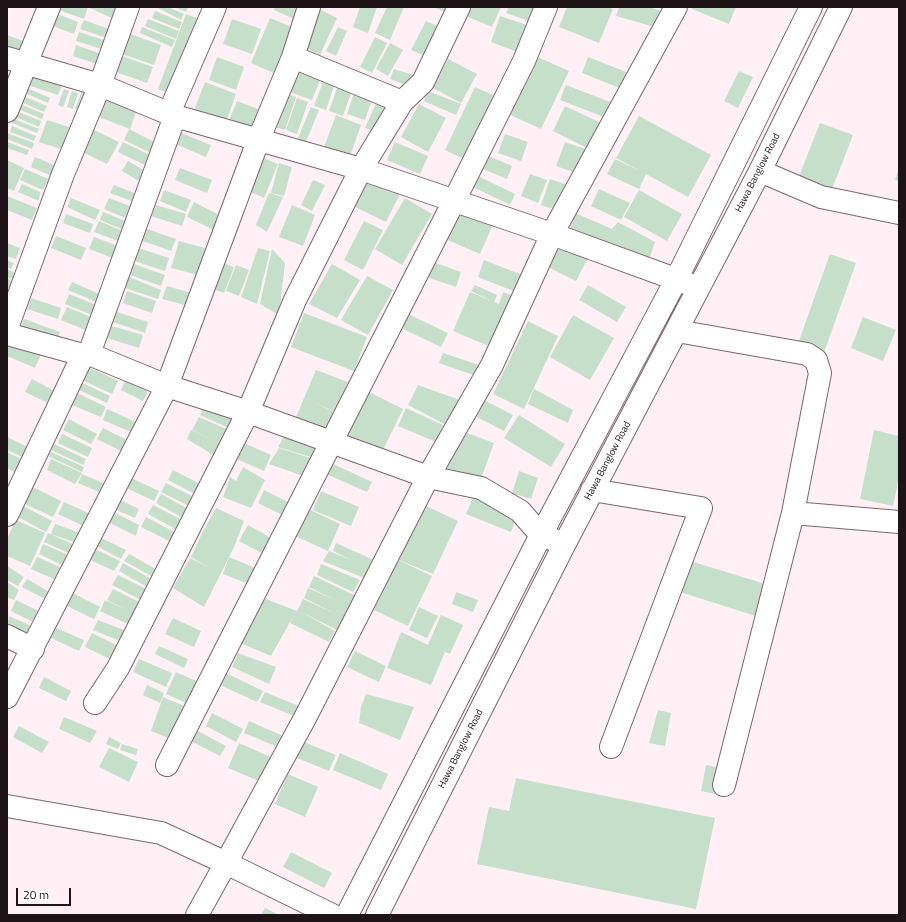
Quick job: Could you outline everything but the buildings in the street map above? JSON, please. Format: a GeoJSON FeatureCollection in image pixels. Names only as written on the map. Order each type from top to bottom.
{"type":"FeatureCollection","features":[{"type":"Feature","properties":{"kind":"street"},"geometry":{"type":"LineString","coordinates":[[7,111],[17,61],[49,7]]}},
{"type":"Feature","properties":{"kind":"street"},"geometry":{"type":"LineString","coordinates":[[7,328],[64,174],[100,85],[128,7]]}},
{"type":"Feature","properties":{"kind":"street"},"geometry":{"type":"LineString","coordinates":[[7,516],[86,354],[172,114],[215,7]]}},
{"type":"Feature","properties":{"kind":"street"},"geometry":{"type":"LineString","coordinates":[[7,697],[167,386],[258,141],[293,57],[309,7]]}},
{"type":"Feature","properties":{"kind":"street"},"geometry":{"type":"LineString","coordinates":[[96,703],[118,668],[248,412],[296,300],[361,169],[402,102],[423,82],[459,7]]}},
{"type":"Feature","properties":{"kind":"street"},"geometry":{"type":"LineString","coordinates":[[167,765],[524,61],[546,7]]}},
{"type":"Feature","properties":{"kind":"street"},"geometry":{"type":"LineString","coordinates":[[197,915],[305,718],[428,477],[492,364],[552,234],[676,7]]}},
{"type":"Feature","properties":{"kind":"street"},"geometry":{"type":"LineString","coordinates":[[347,915],[541,535],[676,280],[811,7]]}},
{"type":"Feature","properties":{"kind":"street","name":"Hawa Banglow Road"},"geometry":{"type":"LineString","coordinates":[[377,915],[592,490],[760,171],[841,7]]}},
{"type":"Feature","properties":{"kind":"street"},"geometry":{"type":"LineString","coordinates":[[293,57],[402,102]]}},
{"type":"Feature","properties":{"kind":"street"},"geometry":{"type":"LineString","coordinates":[[17,61],[100,85],[172,114],[258,141],[361,169],[552,234],[698,288]]}},
{"type":"Feature","properties":{"kind":"street"},"geometry":{"type":"LineString","coordinates":[[760,171],[821,197],[899,213]]}},
{"type":"Feature","properties":{"kind":"street"},"geometry":{"type":"LineString","coordinates":[[677,331],[807,354],[816,360],[820,373],[793,513],[724,785]]}},
{"type":"Feature","properties":{"kind":"street"},"geometry":{"type":"LineString","coordinates":[[7,334],[86,354],[167,386],[248,412],[330,443],[428,477],[481,488],[520,511],[541,535],[564,545]]}},
{"type":"Feature","properties":{"kind":"street"},"geometry":{"type":"LineString","coordinates":[[592,490],[702,508],[611,747]]}},
{"type":"Feature","properties":{"kind":"street"},"geometry":{"type":"LineString","coordinates":[[793,513],[899,522]]}},
{"type":"Feature","properties":{"kind":"street"},"geometry":{"type":"LineString","coordinates":[[7,636],[33,649]]}},
{"type":"Feature","properties":{"kind":"street"},"geometry":{"type":"LineString","coordinates":[[7,806],[162,832],[332,915]]}}]}
